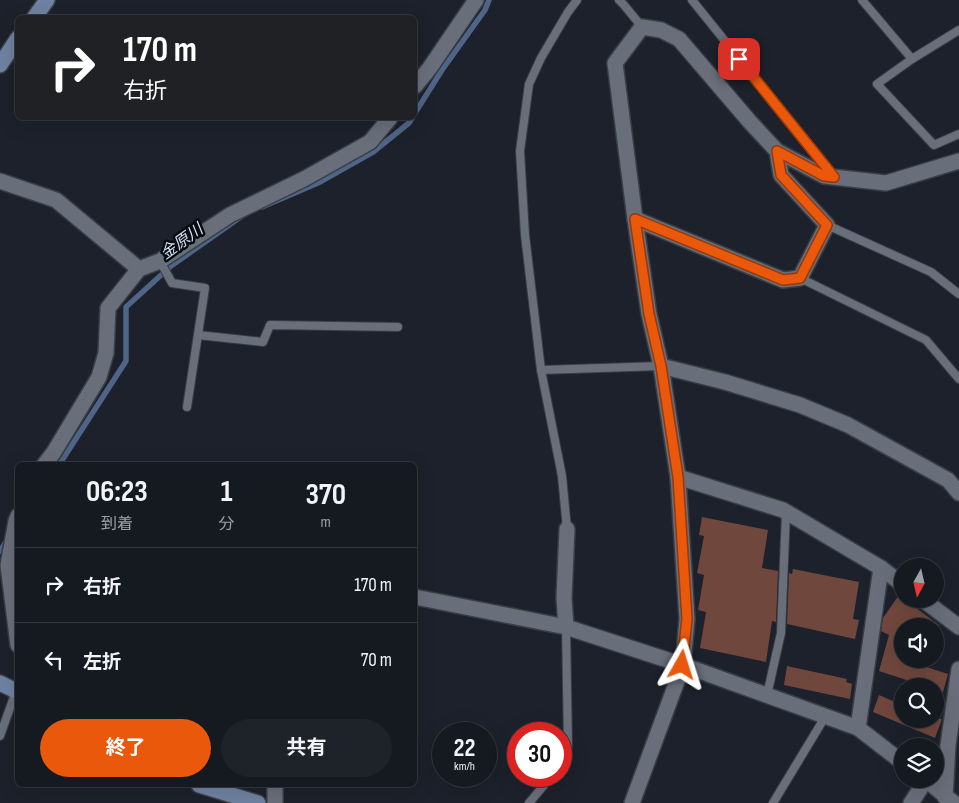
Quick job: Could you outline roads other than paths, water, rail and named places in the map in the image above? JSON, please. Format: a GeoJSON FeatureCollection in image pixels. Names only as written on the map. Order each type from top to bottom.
{"type":"FeatureCollection","features":[{"type":"Feature","properties":{"kind":"street"},"geometry":{"type":"LineString","coordinates":[[36,15],[48,0]]}},
{"type":"Feature","properties":{"kind":"street"},"geometry":{"type":"LineString","coordinates":[[417,84],[476,0]]}},
{"type":"Feature","properties":{"kind":"street"},"geometry":{"type":"LineString","coordinates":[[632,803],[682,665],[687,619],[678,477],[661,366],[649,314],[615,63],[642,27],[661,30],[679,39],[777,151],[824,176],[886,183],[959,161]]}},
{"type":"Feature","properties":{"kind":"street"},"geometry":{"type":"LineString","coordinates":[[0,66],[15,43]]}},
{"type":"Feature","properties":{"kind":"street"},"geometry":{"type":"LineString","coordinates":[[46,462],[99,377],[106,353],[108,308],[139,269],[160,261],[230,215],[304,179],[370,142],[388,120]]}},
{"type":"Feature","properties":{"kind":"street"},"geometry":{"type":"LineString","coordinates":[[635,219],[783,280],[800,278],[827,225],[781,175],[777,151]]}},
{"type":"Feature","properties":{"kind":"street"},"geometry":{"type":"LineString","coordinates":[[0,181],[56,200],[139,269]]}},
{"type":"Feature","properties":{"kind":"street"},"geometry":{"type":"LineString","coordinates":[[661,366],[725,382],[800,405],[848,425],[948,480],[959,493]]}},
{"type":"Feature","properties":{"kind":"street"},"geometry":{"type":"LineString","coordinates":[[678,477],[783,510],[881,568],[894,578]]}},
{"type":"Feature","properties":{"kind":"street"},"geometry":{"type":"LineString","coordinates":[[15,527],[8,566],[15,621]]}},
{"type":"Feature","properties":{"kind":"street"},"geometry":{"type":"LineString","coordinates":[[566,627],[564,598],[567,529]]}},
{"type":"Feature","properties":{"kind":"street"},"geometry":{"type":"LineString","coordinates":[[858,728],[881,568]]}},
{"type":"Feature","properties":{"kind":"street"},"geometry":{"type":"LineString","coordinates":[[417,597],[566,627],[682,665],[858,728],[894,756]]}},
{"type":"Feature","properties":{"kind":"street"},"geometry":{"type":"LineString","coordinates":[[934,608],[959,626]]}},
{"type":"Feature","properties":{"kind":"street"},"geometry":{"type":"LineString","coordinates":[[949,800],[950,746],[959,669]]}},
{"type":"Feature","properties":{"kind":"street"},"geometry":{"type":"LineString","coordinates":[[0,683],[15,689]]}},
{"type":"Feature","properties":{"kind":"street"},"geometry":{"type":"LineString","coordinates":[[206,787],[258,803]]}},
{"type":"Feature","properties":{"kind":"street"},"geometry":{"type":"LineString","coordinates":[[275,787],[275,803]]}},
{"type":"Feature","properties":{"kind":"street"},"geometry":{"type":"LineString","coordinates":[[911,803],[920,788]]}},
{"type":"Feature","properties":{"kind":"street"},"geometry":{"type":"LineString","coordinates":[[935,788],[949,800]]}},
{"type":"Feature","properties":{"kind":"lane"},"geometry":{"type":"LineString","coordinates":[[567,529],[562,476],[541,370],[525,235],[520,151],[529,84],[541,58],[577,0]]}},
{"type":"Feature","properties":{"kind":"lane"},"geometry":{"type":"LineString","coordinates":[[619,0],[642,27]]}},
{"type":"Feature","properties":{"kind":"lane"},"geometry":{"type":"LineString","coordinates":[[692,0],[834,177]]}},
{"type":"Feature","properties":{"kind":"lane"},"geometry":{"type":"LineString","coordinates":[[862,0],[912,60]]}},
{"type":"Feature","properties":{"kind":"lane"},"geometry":{"type":"LineString","coordinates":[[959,30],[877,84],[934,145],[959,134]]}},
{"type":"Feature","properties":{"kind":"lane"},"geometry":{"type":"LineString","coordinates":[[827,225],[931,272],[959,294]]}},
{"type":"Feature","properties":{"kind":"lane"},"geometry":{"type":"LineString","coordinates":[[160,261],[172,283],[205,288],[187,407]]}},
{"type":"Feature","properties":{"kind":"lane"},"geometry":{"type":"LineString","coordinates":[[800,278],[926,340],[959,379]]}},
{"type":"Feature","properties":{"kind":"lane"},"geometry":{"type":"LineString","coordinates":[[198,336],[263,342],[270,325],[398,327]]}},
{"type":"Feature","properties":{"kind":"lane"},"geometry":{"type":"LineString","coordinates":[[541,370],[661,366]]}},
{"type":"Feature","properties":{"kind":"lane"},"geometry":{"type":"LineString","coordinates":[[767,695],[781,633],[786,512]]}},
{"type":"Feature","properties":{"kind":"lane"},"geometry":{"type":"LineString","coordinates":[[566,627],[568,722]]}},
{"type":"Feature","properties":{"kind":"lane"},"geometry":{"type":"LineString","coordinates":[[0,736],[15,695]]}},
{"type":"Feature","properties":{"kind":"lane"},"geometry":{"type":"LineString","coordinates":[[772,803],[825,716]]}},
{"type":"Feature","properties":{"kind":"lane"},"geometry":{"type":"LineString","coordinates":[[530,803],[543,787]]}},
{"type":"Feature","properties":{"kind":"waterway","name":"金原川"},"geometry":{"type":"LineString","coordinates":[[417,110],[442,70],[485,10],[489,0]]}},
{"type":"Feature","properties":{"kind":"waterway","name":"金原川"},"geometry":{"type":"LineString","coordinates":[[262,207],[318,183],[373,152],[411,120]]}},
{"type":"Feature","properties":{"kind":"waterway","name":"金原川"},"geometry":{"type":"LineString","coordinates":[[61,462],[126,361],[126,307],[171,266],[242,216]]}},
{"type":"Feature","properties":{"kind":"waterway","name":"金原川"},"geometry":{"type":"LineString","coordinates":[[0,551],[7,540]]}}]}
